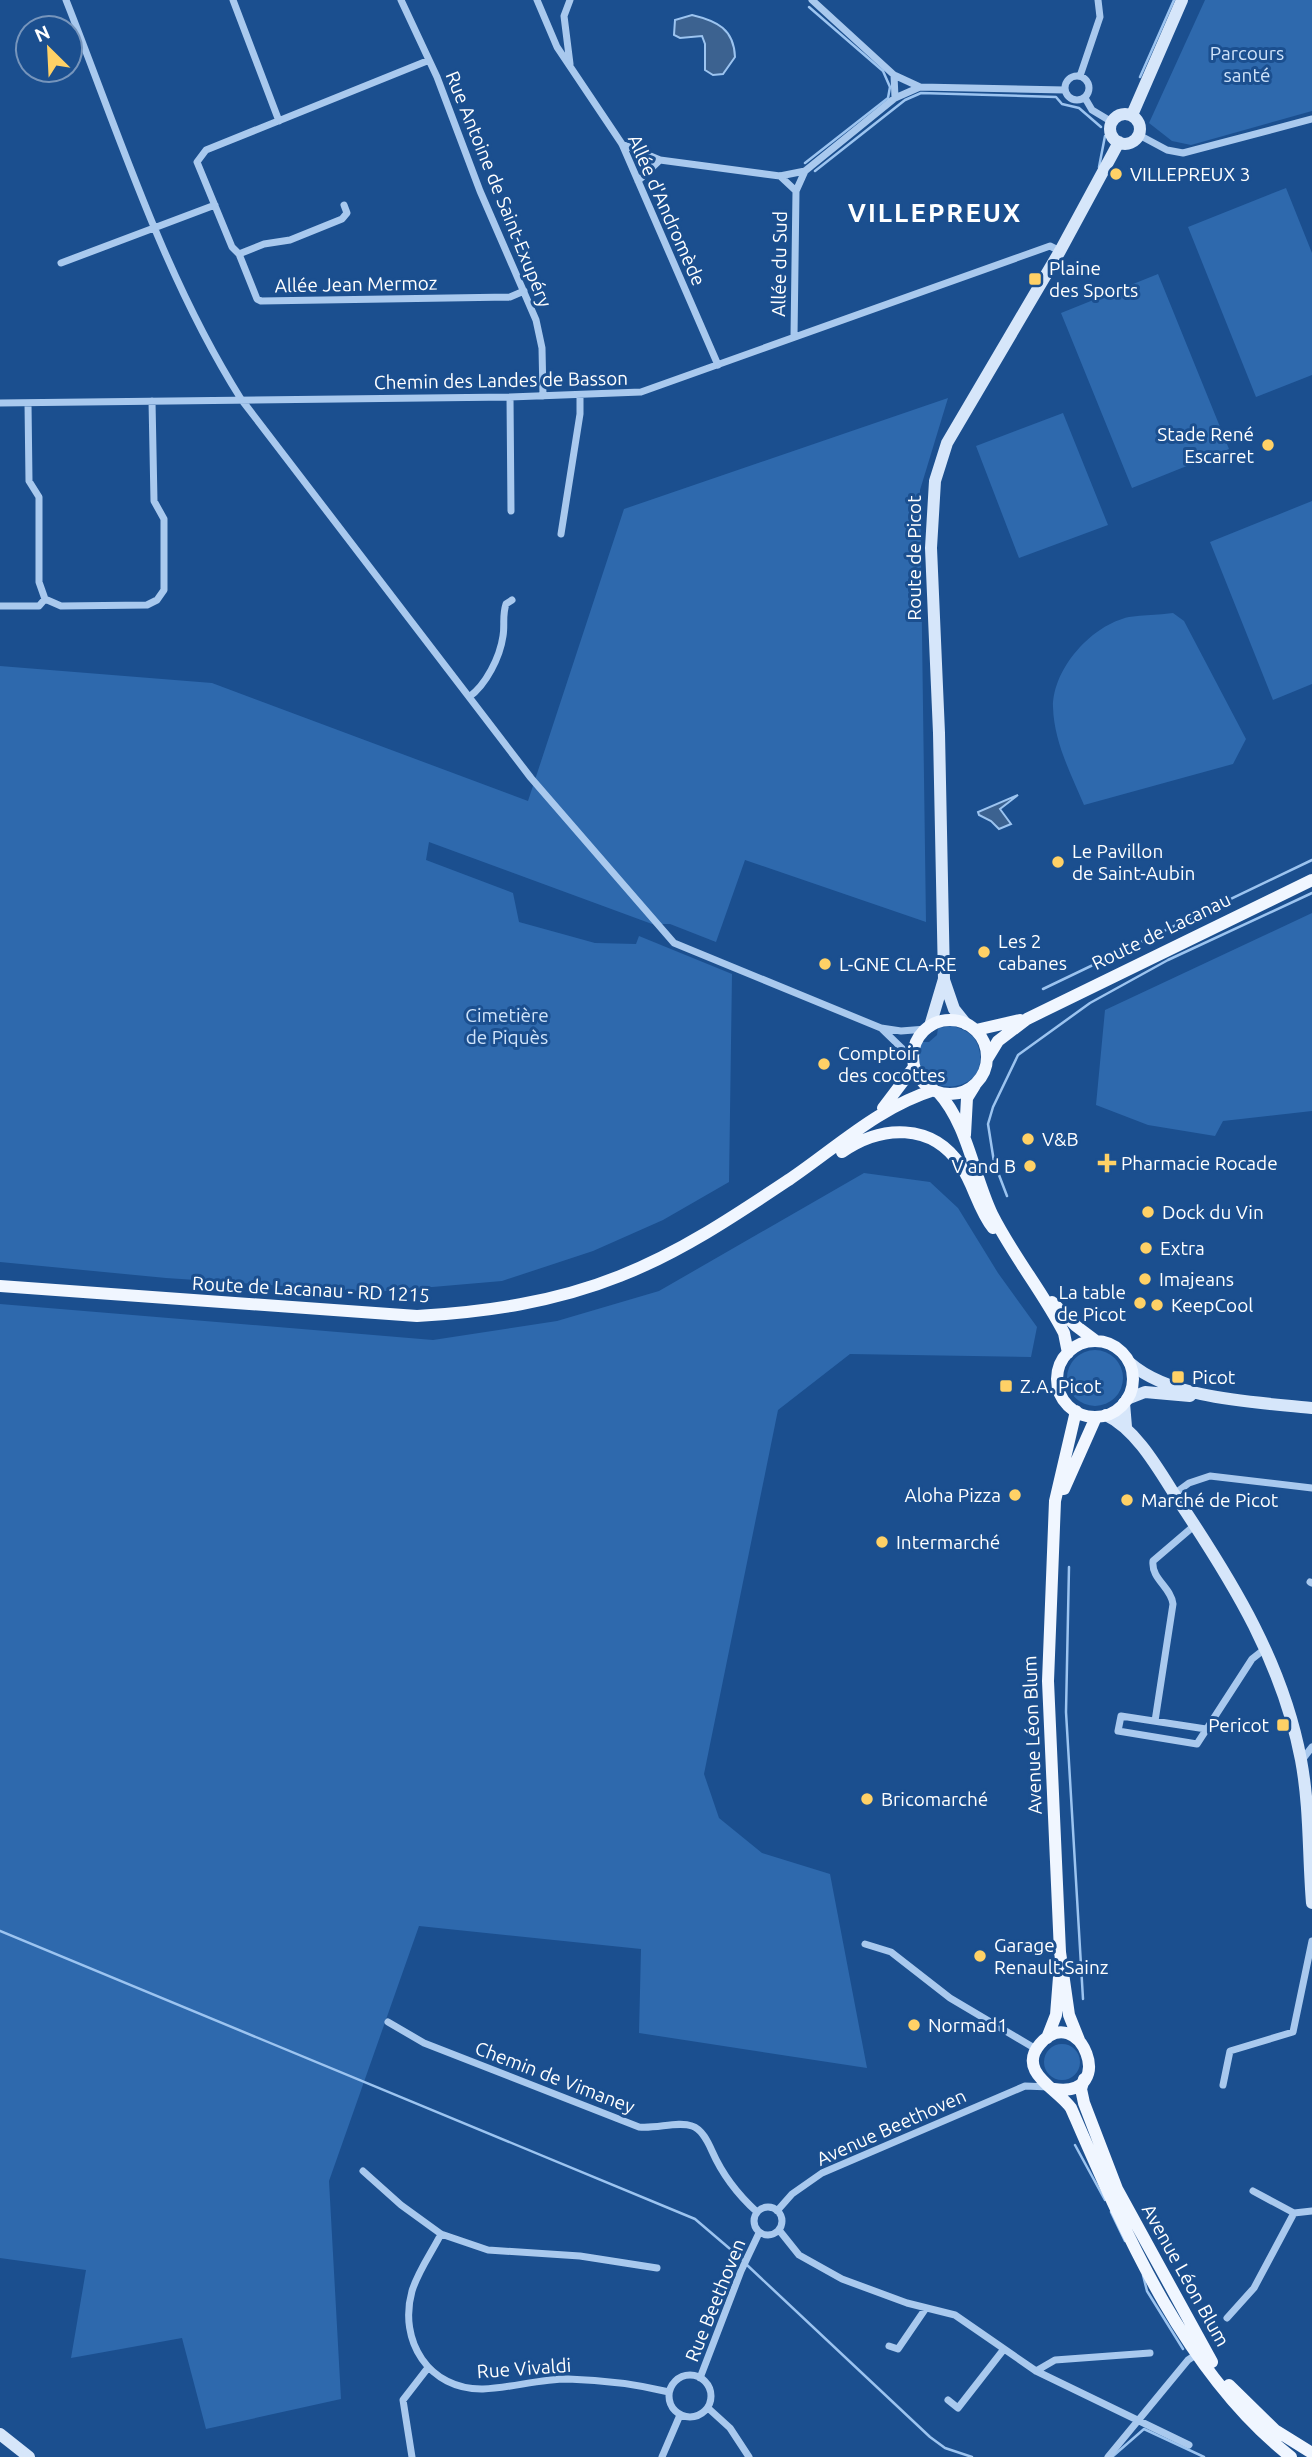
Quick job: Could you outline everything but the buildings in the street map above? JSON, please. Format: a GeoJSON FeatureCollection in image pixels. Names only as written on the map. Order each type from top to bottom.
{"type":"FeatureCollection","features":[{"type":"Feature","properties":{"kind":"main road"},"geometry":{"type":"LineString","coordinates":[[1132,115],[1182,0]]}},
{"type":"Feature","properties":{"kind":"main road"},"geometry":{"type":"LineString","coordinates":[[1123,114],[1132,115],[1140,126],[1139,135],[1132,142],[1119,142],[1111,131],[1112,122],[1123,114]]}},
{"type":"Feature","properties":{"kind":"main road","name":"Route de Picot"},"geometry":{"type":"LineString","coordinates":[[971,1027],[954,1009],[944,979],[939,733],[931,548],[934,481],[947,443],[1060,251],[1119,142]]}},
{"type":"Feature","properties":{"kind":"main road","name":"Route de Lacanau"},"geometry":{"type":"LineString","coordinates":[[1027,1019],[1312,880]]}},
{"type":"Feature","properties":{"kind":"main road","name":"Route de Picot"},"geometry":{"type":"LineString","coordinates":[[928,1028],[944,979]]}},
{"type":"Feature","properties":{"kind":"main road"},"geometry":{"type":"LineString","coordinates":[[876,1116],[914,1063],[916,1044],[928,1028],[948,1020],[971,1027],[1027,1019]]}},
{"type":"Feature","properties":{"kind":"main road"},"geometry":{"type":"LineString","coordinates":[[965,1139],[967,1098],[981,1077],[987,1059],[998,1041],[1027,1019]]}},
{"type":"Feature","properties":{"kind":"main road"},"geometry":{"type":"LineString","coordinates":[[971,1027],[982,1038],[987,1059]]}},
{"type":"Feature","properties":{"kind":"main road"},"geometry":{"type":"LineString","coordinates":[[914,1063],[924,1084],[947,1101],[965,1139],[991,1212],[1014,1255]]}},
{"type":"Feature","properties":{"kind":"main road"},"geometry":{"type":"LineString","coordinates":[[798,1174],[876,1116],[936,1091],[957,1093],[975,1084]]}},
{"type":"Feature","properties":{"kind":"main road"},"geometry":{"type":"LineString","coordinates":[[798,1174],[874,1134],[897,1130],[933,1139],[960,1165],[983,1216],[1035,1284],[1064,1333],[1068,1353]]}},
{"type":"Feature","properties":{"kind":"main road","name":"Route de Lacanau - RD 1215"},"geometry":{"type":"LineString","coordinates":[[0,1286],[350,1313],[417,1316],[478,1312],[557,1297],[620,1276],[681,1248],[798,1174]]}},
{"type":"Feature","properties":{"kind":"main road"},"geometry":{"type":"LineString","coordinates":[[1035,1284],[1076,1326],[1096,1340],[1120,1349],[1130,1363],[1147,1376],[1218,1397]]}},
{"type":"Feature","properties":{"kind":"main road"},"geometry":{"type":"LineString","coordinates":[[1096,1340],[1077,1345],[1061,1362],[1057,1383],[1063,1399],[1076,1411],[1101,1416],[1126,1427],[1195,1525],[1266,1648],[1283,1687],[1301,1760],[1310,1830],[1312,1903]]}},
{"type":"Feature","properties":{"kind":"main road"},"geometry":{"type":"LineString","coordinates":[[1126,1427],[1126,1401],[1134,1378],[1130,1363]]}},
{"type":"Feature","properties":{"kind":"main road"},"geometry":{"type":"LineString","coordinates":[[1101,1416],[1137,1394],[1161,1392],[1312,1408]]}},
{"type":"Feature","properties":{"kind":"main road","name":"Avenue Léon Blum"},"geometry":{"type":"LineString","coordinates":[[1076,1411],[1058,1484],[1051,1558],[1048,1681],[1060,1952],[1069,2015],[1079,2040]]}},
{"type":"Feature","properties":{"kind":"main road","name":"Avenue Léon Blum"},"geometry":{"type":"LineString","coordinates":[[1051,1558],[1065,1486],[1101,1416]]}},
{"type":"Feature","properties":{"kind":"main road","name":"Avenue Léon Blum"},"geometry":{"type":"LineString","coordinates":[[1048,2038],[1056,2015],[1060,1952]]}},
{"type":"Feature","properties":{"kind":"main road"},"geometry":{"type":"LineString","coordinates":[[1064,2034],[1079,2040],[1089,2054],[1088,2071],[1084,2079],[1070,2088],[1052,2088],[1038,2077],[1035,2056],[1048,2038],[1064,2034]]}},
{"type":"Feature","properties":{"kind":"main road","name":"Avenue Léon Blum"},"geometry":{"type":"LineString","coordinates":[[1084,2079],[1081,2089],[1084,2103],[1117,2189],[1205,2352],[1230,2386],[1255,2413],[1289,2441],[1312,2453]]}},
{"type":"Feature","properties":{"kind":"main road","name":"Avenue Léon Blum"},"geometry":{"type":"LineString","coordinates":[[1052,2088],[1071,2108],[1111,2200],[1197,2354],[1247,2418],[1291,2457]]}},
{"type":"Feature","properties":{"kind":"main road"},"geometry":{"type":"LineString","coordinates":[[0,2434],[29,2457]]}},
{"type":"Feature","properties":{"kind":"street"},"geometry":{"type":"LineString","coordinates":[[66,0],[156,227],[214,355],[241,399],[531,778],[674,943],[881,1028],[901,1031],[928,1028]]}},
{"type":"Feature","properties":{"kind":"street"},"geometry":{"type":"LineString","coordinates":[[233,0],[279,121]]}},
{"type":"Feature","properties":{"kind":"street","name":"Rue Antoine de Saint-Exupéry"},"geometry":{"type":"LineString","coordinates":[[401,0],[437,77],[480,191],[536,320],[542,348],[543,396]]}},
{"type":"Feature","properties":{"kind":"street","name":"Allée d'Andromède"},"geometry":{"type":"LineString","coordinates":[[537,0],[557,47],[622,144],[718,365]]}},
{"type":"Feature","properties":{"kind":"street"},"geometry":{"type":"LineString","coordinates":[[570,0],[564,16],[571,68]]}},
{"type":"Feature","properties":{"kind":"street"},"geometry":{"type":"LineString","coordinates":[[812,0],[894,75],[920,87],[1065,90],[1074,101],[1085,98]]}},
{"type":"Feature","properties":{"kind":"street"},"geometry":{"type":"LineString","coordinates":[[1080,76],[1100,17],[1098,0]]}},
{"type":"Feature","properties":{"kind":"street","name":"Allée Jean Mermoz"},"geometry":{"type":"LineString","coordinates":[[428,61],[206,150],[197,162],[232,247],[239,254],[257,299],[261,301],[510,297],[524,291]]}},
{"type":"Feature","properties":{"kind":"street"},"geometry":{"type":"LineString","coordinates":[[894,75],[895,98]]}},
{"type":"Feature","properties":{"kind":"street"},"geometry":{"type":"LineString","coordinates":[[1065,90],[1069,79],[1080,76]]}},
{"type":"Feature","properties":{"kind":"street"},"geometry":{"type":"LineString","coordinates":[[1080,76],[1089,85],[1085,98],[1092,110],[1112,122]]}},
{"type":"Feature","properties":{"kind":"street"},"geometry":{"type":"LineString","coordinates":[[622,144],[660,160],[780,176],[804,171],[895,98],[920,87]]}},
{"type":"Feature","properties":{"kind":"street"},"geometry":{"type":"LineString","coordinates":[[1139,135],[1167,150],[1183,153],[1312,119]]}},
{"type":"Feature","properties":{"kind":"street"},"geometry":{"type":"LineString","coordinates":[[638,181],[660,160]]}},
{"type":"Feature","properties":{"kind":"street","name":"Allée du Sud"},"geometry":{"type":"LineString","coordinates":[[794,337],[796,191],[804,171]]}},
{"type":"Feature","properties":{"kind":"street","name":"Allée du Sud"},"geometry":{"type":"LineString","coordinates":[[780,176],[796,191]]}},
{"type":"Feature","properties":{"kind":"street"},"geometry":{"type":"LineString","coordinates":[[61,263],[215,205]]}},
{"type":"Feature","properties":{"kind":"street"},"geometry":{"type":"LineString","coordinates":[[239,254],[264,244],[290,240],[342,219],[347,213],[344,205]]}},
{"type":"Feature","properties":{"kind":"street","name":"Chemin des Landes de Basson"},"geometry":{"type":"LineString","coordinates":[[0,403],[510,397],[640,392],[1049,246],[1060,251]]}},
{"type":"Feature","properties":{"kind":"street"},"geometry":{"type":"LineString","coordinates":[[561,534],[580,414],[580,395]]}},
{"type":"Feature","properties":{"kind":"street"},"geometry":{"type":"LineString","coordinates":[[510,397],[512,511]]}},
{"type":"Feature","properties":{"kind":"street"},"geometry":{"type":"LineString","coordinates":[[28,403],[29,481],[38,497],[39,582],[45,599],[61,606],[147,605],[164,590],[164,519],[154,501],[152,401]]}},
{"type":"Feature","properties":{"kind":"street"},"geometry":{"type":"LineString","coordinates":[[0,606],[39,606],[45,599]]}},
{"type":"Feature","properties":{"kind":"street"},"geometry":{"type":"LineString","coordinates":[[469,697],[484,684],[503,636],[502,619],[506,604],[512,600]]}},
{"type":"Feature","properties":{"kind":"street"},"geometry":{"type":"LineString","coordinates":[[881,1028],[914,1063]]}},
{"type":"Feature","properties":{"kind":"street"},"geometry":{"type":"LineString","coordinates":[[1174,1494],[1189,1483],[1210,1476],[1312,1489]]}},
{"type":"Feature","properties":{"kind":"street"},"geometry":{"type":"LineString","coordinates":[[1155,1721],[1173,1604],[1170,1594],[1154,1573],[1153,1561],[1195,1525]]}},
{"type":"Feature","properties":{"kind":"street"},"geometry":{"type":"LineString","coordinates":[[1206,1729],[1121,1716],[1118,1731],[1197,1744],[1252,1659],[1266,1648]]}},
{"type":"Feature","properties":{"kind":"street"},"geometry":{"type":"LineString","coordinates":[[1301,1760],[1312,1747]]}},
{"type":"Feature","properties":{"kind":"street"},"geometry":{"type":"LineString","coordinates":[[1223,2085],[1230,2051],[1293,2032],[1312,1941]]}},
{"type":"Feature","properties":{"kind":"street"},"geometry":{"type":"LineString","coordinates":[[865,1944],[891,1952],[950,1998],[1035,2056],[1026,2086]]}},
{"type":"Feature","properties":{"kind":"street","name":"Chemin de Vimaney"},"geometry":{"type":"LineString","coordinates":[[388,2022],[424,2043],[639,2127],[658,2129],[681,2124],[696,2127],[706,2139],[730,2186],[757,2212]]}},
{"type":"Feature","properties":{"kind":"street","name":"Avenue Beethoven"},"geometry":{"type":"LineString","coordinates":[[777,2211],[792,2194],[822,2173],[1026,2086],[1052,2088]]}},
{"type":"Feature","properties":{"kind":"street"},"geometry":{"type":"LineString","coordinates":[[363,2171],[401,2205],[441,2234],[488,2250],[579,2256],[657,2268]]}},
{"type":"Feature","properties":{"kind":"street"},"geometry":{"type":"LineString","coordinates":[[1253,2192],[1294,2213],[1312,2211]]}},
{"type":"Feature","properties":{"kind":"street"},"geometry":{"type":"LineString","coordinates":[[764,2207],[777,2211],[782,2218],[779,2230],[772,2235],[760,2234],[754,2226],[757,2212],[764,2207]]}},
{"type":"Feature","properties":{"kind":"street"},"geometry":{"type":"LineString","coordinates":[[1227,2318],[1254,2288],[1294,2213]]}},
{"type":"Feature","properties":{"kind":"street"},"geometry":{"type":"LineString","coordinates":[[779,2230],[799,2255],[842,2279],[926,2308],[955,2315],[1036,2371],[1136,2422],[1189,2445]]}},
{"type":"Feature","properties":{"kind":"street"},"geometry":{"type":"LineString","coordinates":[[412,2457],[403,2400],[428,2369],[412,2342],[407,2319],[412,2289],[441,2234]]}},
{"type":"Feature","properties":{"kind":"street","name":"Rue Beethoven"},"geometry":{"type":"LineString","coordinates":[[700,2378],[746,2259],[760,2234]]}},
{"type":"Feature","properties":{"kind":"street"},"geometry":{"type":"LineString","coordinates":[[888,2346],[898,2349],[926,2308]]}},
{"type":"Feature","properties":{"kind":"street"},"geometry":{"type":"LineString","coordinates":[[948,2400],[958,2408],[1004,2349]]}},
{"type":"Feature","properties":{"kind":"street"},"geometry":{"type":"LineString","coordinates":[[1036,2371],[1055,2360],[1150,2353]]}},
{"type":"Feature","properties":{"kind":"street"},"geometry":{"type":"LineString","coordinates":[[1108,2457],[1188,2360],[1197,2354]]}},
{"type":"Feature","properties":{"kind":"street","name":"Rue Vivaldi"},"geometry":{"type":"LineString","coordinates":[[428,2369],[456,2386],[484,2389],[567,2379],[616,2382],[669,2392]]}},
{"type":"Feature","properties":{"kind":"street"},"geometry":{"type":"LineString","coordinates":[[708,2408],[691,2418],[680,2415],[671,2406],[669,2392],[680,2378],[700,2378],[709,2388],[708,2408],[735,2434],[749,2457]]}},
{"type":"Feature","properties":{"kind":"street"},"geometry":{"type":"LineString","coordinates":[[662,2457],[680,2415]]}},
{"type":"Feature","properties":{"kind":"green space","name":"Parcours santé"},"geometry":{"type":"Polygon","coordinates":[[[1205,0],[1312,0],[1312,111],[1191,145],[1172,141],[1149,123],[1205,0]]]}},
{"type":"Feature","properties":{"kind":"green space"},"geometry":{"type":"Polygon","coordinates":[[[1286,188],[1312,253],[1312,375],[1256,397],[1188,227],[1286,188]]]}},
{"type":"Feature","properties":{"kind":"green space"},"geometry":{"type":"Polygon","coordinates":[[[1158,274],[1229,449],[1132,488],[1061,313],[1158,274]]]}},
{"type":"Feature","properties":{"kind":"green space","name":"Cimetière de Piquès"},"geometry":{"type":"Polygon","coordinates":[[[948,398],[920,490],[926,922],[745,860],[716,942],[670,924],[652,924],[429,842],[426,860],[513,893],[519,922],[595,943],[636,944],[639,936],[732,974],[729,1182],[663,1220],[593,1251],[502,1281],[374,1292],[166,1278],[0,1262],[0,666],[212,683],[528,801],[624,509],[948,398]]]}},
{"type":"Feature","properties":{"kind":"green space"},"geometry":{"type":"Polygon","coordinates":[[[1063,413],[1108,525],[1019,558],[976,446],[1063,413]]]}},
{"type":"Feature","properties":{"kind":"green space"},"geometry":{"type":"Polygon","coordinates":[[[1312,501],[1312,684],[1273,700],[1210,542],[1312,501]]]}},
{"type":"Feature","properties":{"kind":"green space"},"geometry":{"type":"Polygon","coordinates":[[[1173,613],[1184,621],[1246,739],[1233,764],[1084,805],[1056,733],[1053,707],[1060,678],[1077,650],[1102,629],[1129,617],[1173,613]]]}},
{"type":"Feature","properties":{"kind":"green space"},"geometry":{"type":"Polygon","coordinates":[[[1312,913],[1312,1111],[1223,1121],[1215,1136],[1148,1125],[1096,1105],[1105,1010],[1312,913]]]}},
{"type":"Feature","properties":{"kind":"green space"},"geometry":{"type":"Polygon","coordinates":[[[952,1026],[973,1036],[979,1049],[979,1066],[972,1078],[961,1085],[947,1086],[934,1083],[923,1074],[919,1061],[922,1042],[929,1042],[937,1035],[938,1028],[952,1026]]]}},
{"type":"Feature","properties":{"kind":"green space"},"geometry":{"type":"Polygon","coordinates":[[[864,1173],[930,1182],[958,1208],[998,1273],[1037,1327],[1031,1357],[850,1354],[778,1410],[704,1774],[719,1818],[762,1853],[830,1874],[867,2068],[639,2033],[641,1949],[419,1926],[329,2181],[341,2399],[206,2429],[182,2338],[71,2358],[86,2270],[0,2258],[0,1304],[433,1340],[557,1321],[659,1291],[864,1173]]]}},
{"type":"Feature","properties":{"kind":"green space"},"geometry":{"type":"Polygon","coordinates":[[[1090,1350],[1100,1350],[1115,1358],[1121,1367],[1121,1389],[1115,1398],[1100,1406],[1090,1406],[1072,1394],[1067,1383],[1067,1373],[1079,1355],[1090,1350]]]}},
{"type":"Feature","properties":{"kind":"green space"},"geometry":{"type":"Polygon","coordinates":[[[1062,2044],[1075,2049],[1080,2062],[1075,2075],[1062,2080],[1049,2075],[1044,2062],[1049,2049],[1062,2044]]]}},
{"type":"Feature","properties":{"kind":"shaded area"},"geometry":{"type":"Polygon","coordinates":[[[692,15],[709,20],[728,33],[735,57],[723,74],[713,75],[705,70],[705,44],[702,36],[680,38],[674,35],[675,20],[692,15]]]}},
{"type":"Feature","properties":{"kind":"shaded area"},"geometry":{"type":"Polygon","coordinates":[[[1018,795],[1000,809],[1011,824],[999,829],[979,815],[978,812],[1018,795]]]}},
{"type":"Feature","properties":{"kind":"waterway"},"geometry":{"type":"LineString","coordinates":[[1140,77],[1174,0]]}},
{"type":"Feature","properties":{"kind":"waterway"},"geometry":{"type":"LineString","coordinates":[[805,163],[888,98],[890,87],[883,71],[809,7]]}},
{"type":"Feature","properties":{"kind":"waterway"},"geometry":{"type":"LineString","coordinates":[[815,171],[905,100],[921,93],[1056,97],[1062,104],[1079,108],[1101,127]]}},
{"type":"Feature","properties":{"kind":"waterway"},"geometry":{"type":"LineString","coordinates":[[1099,167],[1105,136]]}},
{"type":"Feature","properties":{"kind":"waterway"},"geometry":{"type":"LineString","coordinates":[[1043,989],[1312,860]]}},
{"type":"Feature","properties":{"kind":"waterway"},"geometry":{"type":"LineString","coordinates":[[1007,1196],[994,1162],[988,1124],[993,1107],[1018,1055],[1090,1003],[1168,960],[1312,893]]}},
{"type":"Feature","properties":{"kind":"waterway"},"geometry":{"type":"LineString","coordinates":[[1069,1567],[1066,1712],[1083,1999]]}},
{"type":"Feature","properties":{"kind":"waterway"},"geometry":{"type":"LineString","coordinates":[[0,1931],[695,2219],[743,2260]]}},
{"type":"Feature","properties":{"kind":"waterway"},"geometry":{"type":"LineString","coordinates":[[1075,2145],[1105,2200]]}},
{"type":"Feature","properties":{"kind":"waterway"},"geometry":{"type":"LineString","coordinates":[[1111,2212],[1125,2241]]}},
{"type":"Feature","properties":{"kind":"waterway"},"geometry":{"type":"LineString","coordinates":[[747,2265],[930,2437],[945,2448],[972,2457]]}},
{"type":"Feature","properties":{"kind":"waterway"},"geometry":{"type":"LineString","coordinates":[[1143,2275],[1147,2291],[1183,2349]]}},
{"type":"Feature","properties":{"kind":"waterway"},"geometry":{"type":"LineString","coordinates":[[1112,2457],[1144,2429],[1204,2457]]}},
{"type":"Feature","properties":{"kind":"place","name":"VILLEPREUX 3"},"geometry":{"type":"Point","coordinates":[1116,174]}},
{"type":"Feature","properties":{"kind":"place","name":"Plaine des Sports"},"geometry":{"type":"Point","coordinates":[1035,279]}},
{"type":"Feature","properties":{"kind":"place","name":"Stade René Escarret"},"geometry":{"type":"Point","coordinates":[1268,445]}},
{"type":"Feature","properties":{"kind":"place","name":"Le Pavillon de Saint-Aubin"},"geometry":{"type":"Point","coordinates":[1058,862]}},
{"type":"Feature","properties":{"kind":"place","name":"Les 2 cabanes"},"geometry":{"type":"Point","coordinates":[984,952]}},
{"type":"Feature","properties":{"kind":"place","name":"L-GNE CLA-RE"},"geometry":{"type":"Point","coordinates":[825,964]}},
{"type":"Feature","properties":{"kind":"place","name":"Comptoir des cocottes"},"geometry":{"type":"Point","coordinates":[824,1064]}},
{"type":"Feature","properties":{"kind":"place","name":"V&B"},"geometry":{"type":"Point","coordinates":[1028,1139]}},
{"type":"Feature","properties":{"kind":"place","name":"Pharmacie Rocade"},"geometry":{"type":"Point","coordinates":[1107,1163]}},
{"type":"Feature","properties":{"kind":"place","name":"V and B"},"geometry":{"type":"Point","coordinates":[1030,1166]}},
{"type":"Feature","properties":{"kind":"place","name":"Dock du Vin"},"geometry":{"type":"Point","coordinates":[1148,1212]}},
{"type":"Feature","properties":{"kind":"place","name":"Extra"},"geometry":{"type":"Point","coordinates":[1146,1248]}},
{"type":"Feature","properties":{"kind":"place","name":"Imajeans"},"geometry":{"type":"Point","coordinates":[1145,1279]}},
{"type":"Feature","properties":{"kind":"place","name":"La table de Picot"},"geometry":{"type":"Point","coordinates":[1140,1303]}},
{"type":"Feature","properties":{"kind":"place","name":"KeepCool"},"geometry":{"type":"Point","coordinates":[1157,1305]}},
{"type":"Feature","properties":{"kind":"place","name":"Picot"},"geometry":{"type":"Point","coordinates":[1178,1377]}},
{"type":"Feature","properties":{"kind":"place","name":"Z.A. Picot"},"geometry":{"type":"Point","coordinates":[1006,1386]}},
{"type":"Feature","properties":{"kind":"place","name":"Aloha Pizza"},"geometry":{"type":"Point","coordinates":[1015,1495]}},
{"type":"Feature","properties":{"kind":"place","name":"Marché de Picot"},"geometry":{"type":"Point","coordinates":[1127,1500]}},
{"type":"Feature","properties":{"kind":"place","name":"Intermarché"},"geometry":{"type":"Point","coordinates":[882,1542]}},
{"type":"Feature","properties":{"kind":"place","name":"Pericot"},"geometry":{"type":"Point","coordinates":[1283,1725]}},
{"type":"Feature","properties":{"kind":"place","name":"Bricomarché"},"geometry":{"type":"Point","coordinates":[867,1799]}},
{"type":"Feature","properties":{"kind":"place","name":"Garage Renault Sainz"},"geometry":{"type":"Point","coordinates":[980,1956]}},
{"type":"Feature","properties":{"kind":"place","name":"Normad1"},"geometry":{"type":"Point","coordinates":[914,2025]}},
{"type":"Feature","properties":{"kind":"district","name":"VILLEPREUX"},"geometry":{"type":"Point","coordinates":[935,213]}}]}
